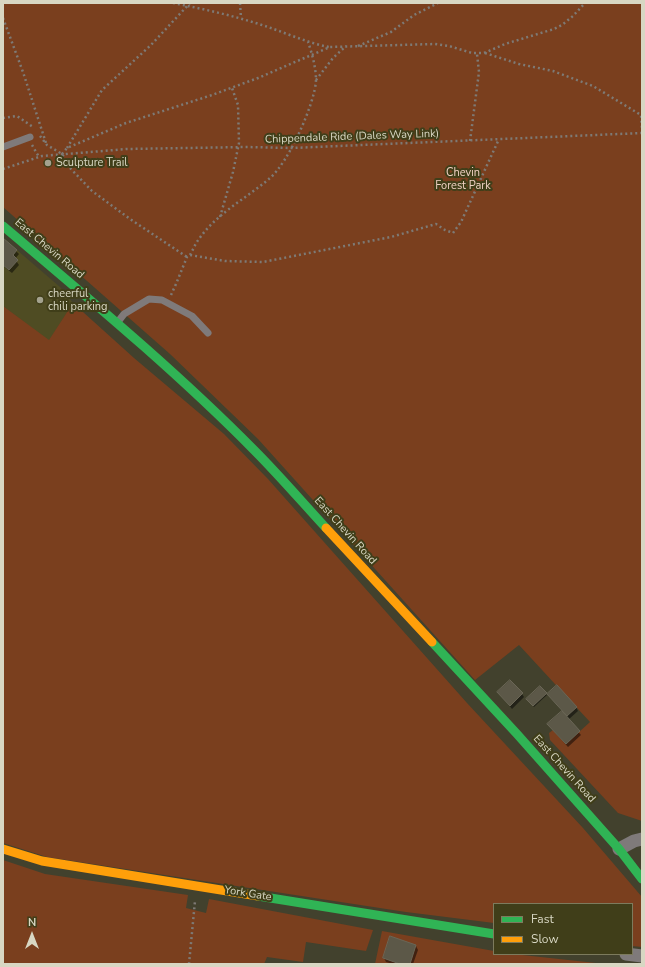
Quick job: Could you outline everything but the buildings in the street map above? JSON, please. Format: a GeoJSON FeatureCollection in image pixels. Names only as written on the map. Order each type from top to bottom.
{"type":"FeatureCollection","features":[{"type":"Feature","properties":{"kind":"street","name":"East Chevin Road"},"geometry":{"type":"LineString","coordinates":[[3,226],[116,323],[218,414],[254,450],[517,734],[619,849],[642,879]]}},
{"type":"Feature","properties":{"kind":"street"},"geometry":{"type":"LineString","coordinates":[[619,849],[634,840],[642,839]]}},
{"type":"Feature","properties":{"kind":"street","name":"York Gate"},"geometry":{"type":"LineString","coordinates":[[3,849],[42,861],[493,934]]}},
{"type":"Feature","properties":{"kind":"lane"},"geometry":{"type":"LineString","coordinates":[[3,146],[30,137]]}},
{"type":"Feature","properties":{"kind":"lane"},"geometry":{"type":"LineString","coordinates":[[116,323],[124,314],[149,299],[162,300],[192,316],[208,333]]}},
{"type":"Feature","properties":{"kind":"path"},"geometry":{"type":"LineString","coordinates":[[173,3],[189,4],[241,18],[297,37],[312,44],[330,47],[434,44],[449,46],[465,52],[477,54],[484,53],[505,44],[554,29],[562,25],[573,16],[585,3]]}},
{"type":"Feature","properties":{"kind":"path"},"geometry":{"type":"LineString","coordinates":[[240,3],[241,18]]}},
{"type":"Feature","properties":{"kind":"path"},"geometry":{"type":"LineString","coordinates":[[356,47],[391,32],[414,14],[438,3]]}},
{"type":"Feature","properties":{"kind":"path"},"geometry":{"type":"LineString","coordinates":[[62,154],[102,90],[151,45],[189,4]]}},
{"type":"Feature","properties":{"kind":"path"},"geometry":{"type":"LineString","coordinates":[[3,18],[32,97],[47,145],[62,154],[71,168],[92,191],[130,219],[187,257]]}},
{"type":"Feature","properties":{"kind":"path"},"geometry":{"type":"LineString","coordinates":[[167,302],[187,257],[190,255],[198,239],[238,201],[272,177],[292,148],[311,103],[316,80],[312,55],[308,42]]}},
{"type":"Feature","properties":{"kind":"path"},"geometry":{"type":"LineString","coordinates":[[316,80],[333,58],[346,46]]}},
{"type":"Feature","properties":{"kind":"path"},"geometry":{"type":"LineString","coordinates":[[67,148],[126,123],[232,88],[330,47]]}},
{"type":"Feature","properties":{"kind":"path"},"geometry":{"type":"LineString","coordinates":[[484,53],[519,64],[553,71],[593,86],[641,115],[642,130]]}},
{"type":"Feature","properties":{"kind":"path"},"geometry":{"type":"LineString","coordinates":[[470,141],[479,72],[477,54]]}},
{"type":"Feature","properties":{"kind":"path"},"geometry":{"type":"LineString","coordinates":[[220,218],[239,143],[238,105],[232,88]]}},
{"type":"Feature","properties":{"kind":"path","name":"Chippendale Ride (Dales Way Link)"},"geometry":{"type":"LineString","coordinates":[[3,169],[42,156],[127,149],[292,148],[642,133]]}},
{"type":"Feature","properties":{"kind":"path"},"geometry":{"type":"LineString","coordinates":[[190,255],[224,261],[263,262],[391,237],[436,224],[453,233],[461,222],[499,139]]}},
{"type":"Feature","properties":{"kind":"path"},"geometry":{"type":"LineString","coordinates":[[189,964],[194,909],[198,886]]}},
{"type":"Feature","properties":{"kind":"shaded area"},"geometry":{"type":"Polygon","coordinates":[[[3,238],[60,287],[73,303],[49,341],[3,306],[3,238]]]}},
{"type":"Feature","properties":{"kind":"green space","name":"Chevin Forest Park"},"geometry":{"type":"Polygon","coordinates":[[[3,3],[642,3],[642,821],[618,813],[550,740],[549,733],[553,730],[566,744],[590,722],[519,645],[475,680],[258,439],[170,354],[3,207],[3,3]]]}},
{"type":"Feature","properties":{"kind":"green space"},"geometry":{"type":"Polygon","coordinates":[[[73,303],[134,358],[224,434],[268,479],[467,703],[583,828],[642,897],[642,947],[633,946],[633,903],[493,903],[493,923],[406,912],[47,857],[3,843],[3,306],[49,340],[73,303]]]}},
{"type":"Feature","properties":{"kind":"green space"},"geometry":{"type":"Polygon","coordinates":[[[3,860],[45,874],[188,895],[186,908],[206,913],[209,899],[373,930],[366,951],[306,942],[303,962],[267,957],[264,964],[3,964],[3,860]]]}},
{"type":"Feature","properties":{"kind":"green space"},"geometry":{"type":"Polygon","coordinates":[[[382,931],[493,951],[493,955],[522,955],[605,964],[375,964],[382,931]]]}},
{"type":"Feature","properties":{"kind":"traffic: fast"},"geometry":{"type":"LineString","coordinates":[[3,226],[131,335],[193,391],[263,459],[326,528]]}},
{"type":"Feature","properties":{"kind":"traffic: fast"},"geometry":{"type":"LineString","coordinates":[[432,642],[517,734],[619,849],[642,879]]}},
{"type":"Feature","properties":{"kind":"traffic: fast"},"geometry":{"type":"LineString","coordinates":[[258,896],[493,934]]}},
{"type":"Feature","properties":{"kind":"traffic: slow"},"geometry":{"type":"LineString","coordinates":[[326,528],[432,642]]}},
{"type":"Feature","properties":{"kind":"traffic: slow"},"geometry":{"type":"LineString","coordinates":[[3,849],[42,861],[258,896]]}},
{"type":"Feature","properties":{"kind":"place","name":"Sculpture Trail"},"geometry":{"type":"Point","coordinates":[48,163]}},
{"type":"Feature","properties":{"kind":"place","name":"cheerful chili parking"},"geometry":{"type":"Point","coordinates":[40,300]}}]}
